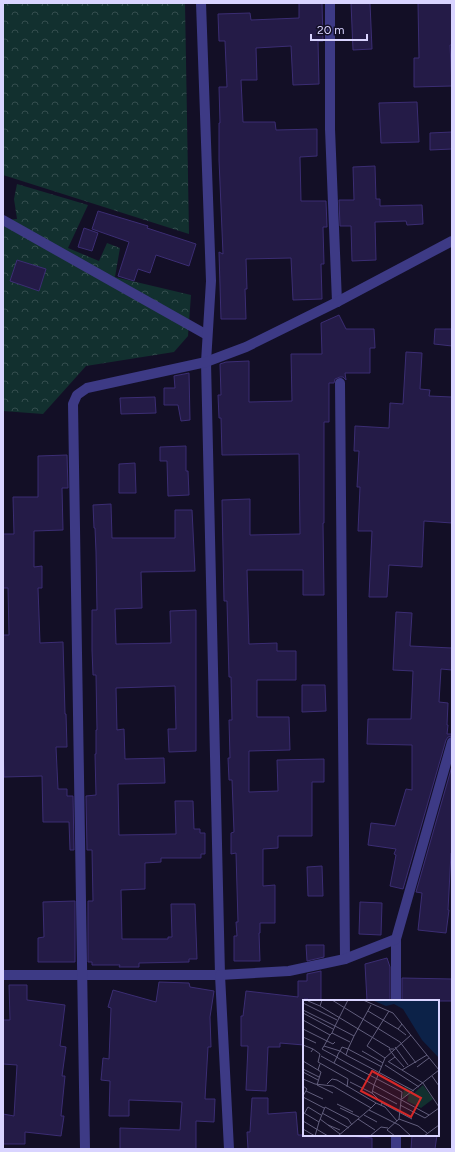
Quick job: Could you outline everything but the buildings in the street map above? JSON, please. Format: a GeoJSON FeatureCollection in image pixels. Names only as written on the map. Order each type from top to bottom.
{"type":"FeatureCollection","features":[{"type":"Feature","properties":{"kind":"street"},"geometry":{"type":"LineString","coordinates":[[201,3],[211,281],[206,362],[220,975],[229,1149]]}},
{"type":"Feature","properties":{"kind":"street"},"geometry":{"type":"LineString","coordinates":[[330,3],[330,129],[337,302]]}},
{"type":"Feature","properties":{"kind":"street"},"geometry":{"type":"LineString","coordinates":[[3,220],[207,335]]}},
{"type":"Feature","properties":{"kind":"street"},"geometry":{"type":"LineString","coordinates":[[85,1149],[73,404],[77,395],[87,388],[206,362],[246,347],[337,302],[452,241]]}},
{"type":"Feature","properties":{"kind":"street"},"geometry":{"type":"LineString","coordinates":[[340,383],[345,959]]}},
{"type":"Feature","properties":{"kind":"street"},"geometry":{"type":"LineString","coordinates":[[396,1000],[396,939],[452,742]]}},
{"type":"Feature","properties":{"kind":"street"},"geometry":{"type":"LineString","coordinates":[[3,975],[220,975],[289,971],[345,959],[396,939]]}},
{"type":"Feature","properties":{"kind":"street"},"geometry":{"type":"LineString","coordinates":[[396,1136],[396,1149]]}},
{"type":"Feature","properties":{"kind":"green space"},"geometry":{"type":"Polygon","coordinates":[[[3,3],[185,3],[189,234],[3,175],[3,3]]]}},
{"type":"Feature","properties":{"kind":"green space"},"geometry":{"type":"Polygon","coordinates":[[[17,184],[88,205],[68,248],[99,261],[107,243],[120,248],[115,277],[191,295],[188,336],[174,352],[86,366],[43,414],[3,411],[3,220],[17,219],[14,199],[17,184]]]}}]}
